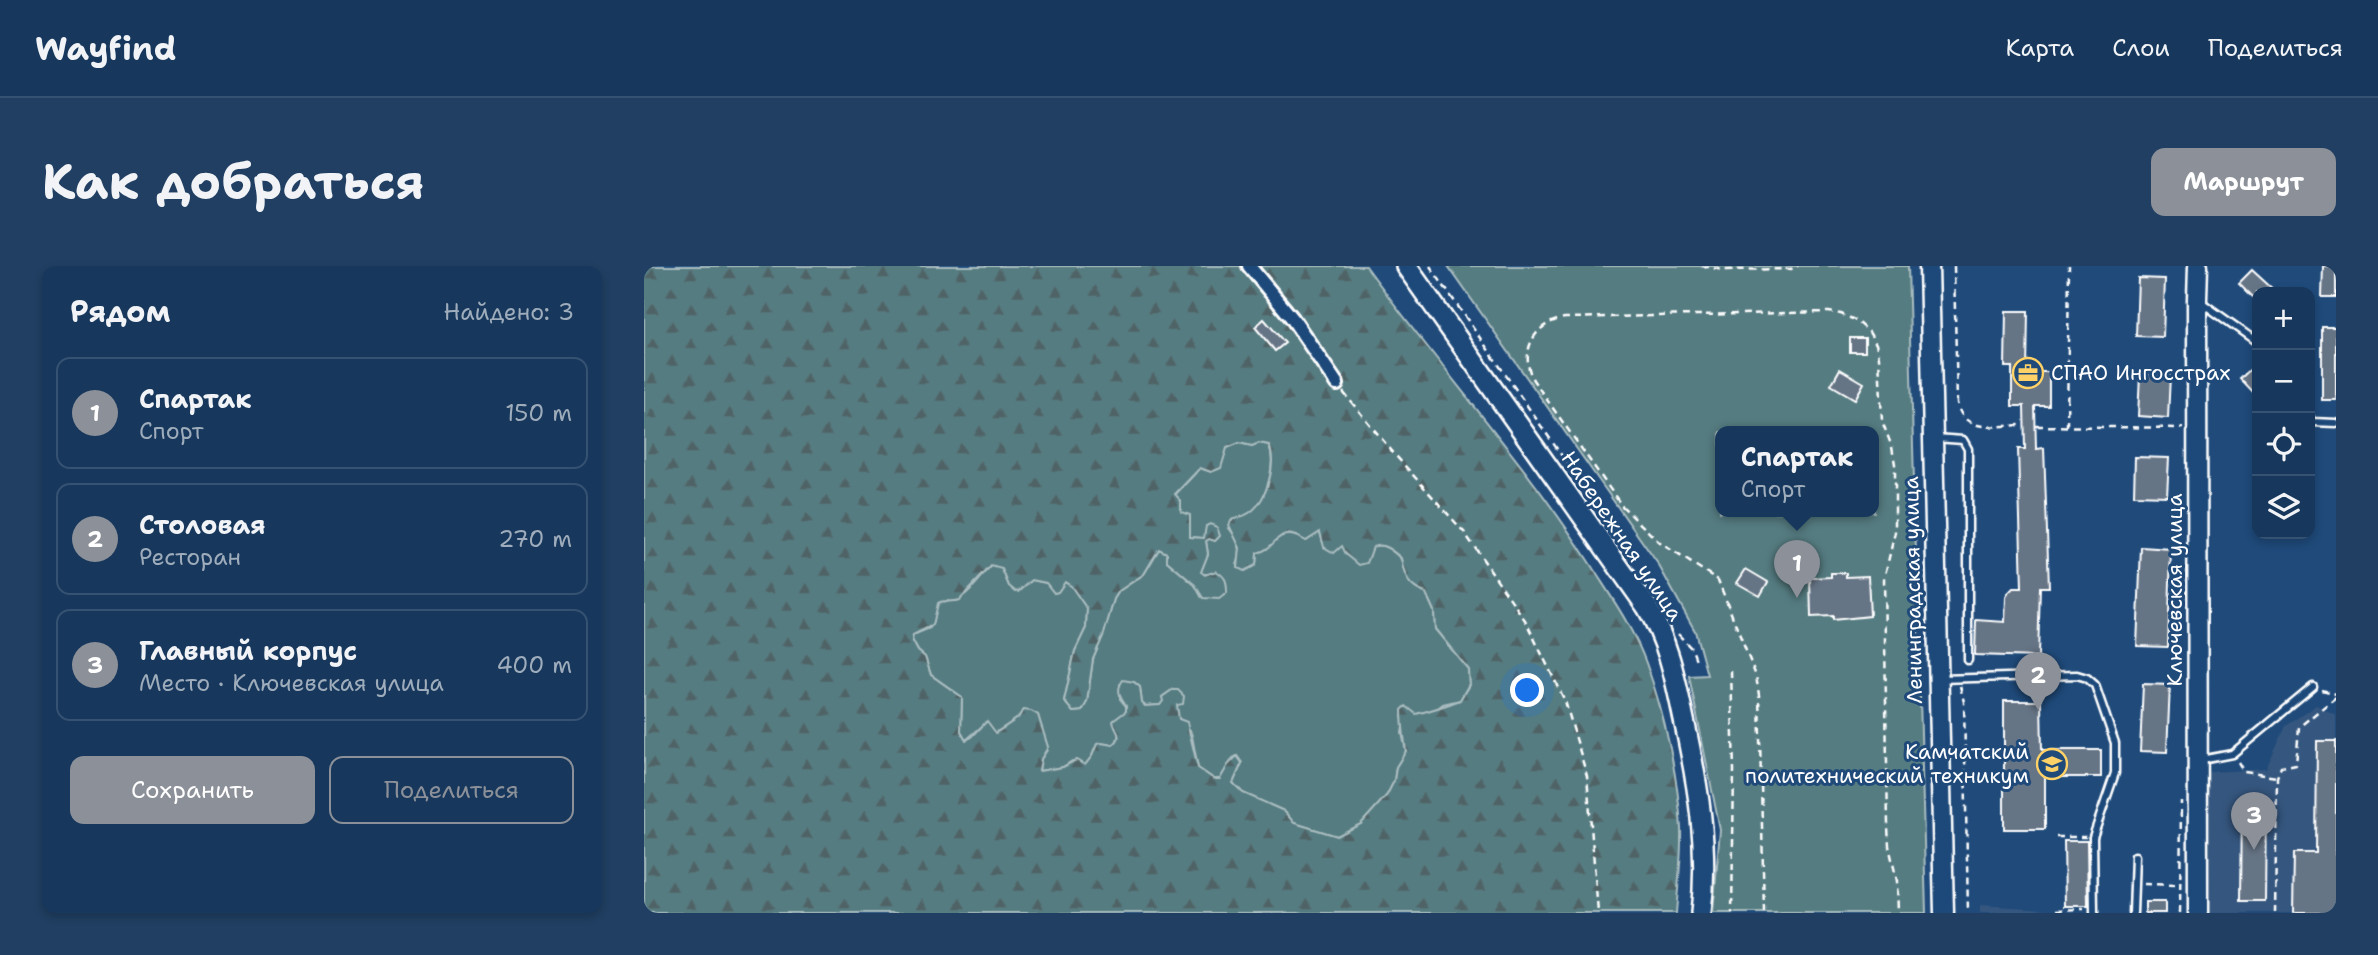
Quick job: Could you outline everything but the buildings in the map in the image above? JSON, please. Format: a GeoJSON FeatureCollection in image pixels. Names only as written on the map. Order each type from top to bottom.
{"type":"FeatureCollection","features":[{"type":"Feature","properties":{"kind":"main road","name":"Набережная улица"},"geometry":{"type":"LineString","coordinates":[[1406,266],[1640,596],[1660,629],[1673,670],[1703,819],[1705,861],[1701,913]]}},
{"type":"Feature","properties":{"kind":"main road","name":"Ленинградская улица"},"geometry":{"type":"LineString","coordinates":[[1929,266],[1944,913]]}},
{"type":"Feature","properties":{"kind":"main road","name":"Ключевская улица"},"geometry":{"type":"LineString","coordinates":[[2198,266],[2198,913]]}},
{"type":"Feature","properties":{"kind":"street"},"geometry":{"type":"LineString","coordinates":[[1249,266],[1292,318],[1337,384]]}},
{"type":"Feature","properties":{"kind":"lane"},"geometry":{"type":"LineString","coordinates":[[2197,299],[2252,338]]}},
{"type":"Feature","properties":{"kind":"lane"},"geometry":{"type":"LineString","coordinates":[[2315,422],[2336,423]]}},
{"type":"Feature","properties":{"kind":"lane"},"geometry":{"type":"LineString","coordinates":[[1933,438],[1963,440],[1968,449],[1968,660]]}},
{"type":"Feature","properties":{"kind":"lane"},"geometry":{"type":"LineString","coordinates":[[1938,680],[2077,675],[2087,678],[2095,685],[2115,743],[2115,774],[2093,837],[2094,911]]}},
{"type":"Feature","properties":{"kind":"lane"},"geometry":{"type":"LineString","coordinates":[[2199,760],[2232,754],[2312,687]]}},
{"type":"Feature","properties":{"kind":"lane"},"geometry":{"type":"LineString","coordinates":[[2133,913],[2135,856]]}},
{"type":"Feature","properties":{"kind":"path"},"geometry":{"type":"LineString","coordinates":[[1702,266],[1723,270],[1791,269],[1798,266]]}},
{"type":"Feature","properties":{"kind":"path"},"geometry":{"type":"LineString","coordinates":[[1954,266],[1957,403],[1960,415],[1968,423],[1978,425],[2024,425]]}},
{"type":"Feature","properties":{"kind":"path"},"geometry":{"type":"LineString","coordinates":[[2067,426],[2069,266]]}},
{"type":"Feature","properties":{"kind":"path"},"geometry":{"type":"LineString","coordinates":[[1764,913],[1759,695],[1756,677],[1718,580],[1660,543],[1634,519],[1533,380],[1527,362],[1530,343],[1541,327],[1556,319],[1829,312],[1852,318],[1871,336],[1878,353],[1882,421],[1893,449],[1896,492],[1895,535],[1884,579],[1888,826],[1889,846],[1897,881],[1898,913]]}},
{"type":"Feature","properties":{"kind":"path"},"geometry":{"type":"LineString","coordinates":[[1337,384],[1396,456],[1464,532],[1525,620],[1565,701],[1587,776],[1598,913]]}},
{"type":"Feature","properties":{"kind":"path"},"geometry":{"type":"LineString","coordinates":[[2036,426],[2174,428]]}},
{"type":"Feature","properties":{"kind":"path"},"geometry":{"type":"LineString","coordinates":[[1731,671],[1734,770],[1732,913]]}},
{"type":"Feature","properties":{"kind":"path"},"geometry":{"type":"LineString","coordinates":[[2312,687],[2336,695]]}},
{"type":"Feature","properties":{"kind":"path"},"geometry":{"type":"LineString","coordinates":[[2275,913],[2277,776],[2281,767],[2296,764],[2299,727],[2336,695]]}},
{"type":"Feature","properties":{"kind":"path"},"geometry":{"type":"LineString","coordinates":[[1964,702],[1968,913]]}},
{"type":"Feature","properties":{"kind":"path"},"geometry":{"type":"LineString","coordinates":[[2232,754],[2244,772],[2277,776]]}},
{"type":"Feature","properties":{"kind":"path"},"geometry":{"type":"LineString","coordinates":[[2179,913],[2181,801]]}},
{"type":"Feature","properties":{"kind":"path"},"geometry":{"type":"LineString","coordinates":[[2056,837],[2093,837]]}},
{"type":"Feature","properties":{"kind":"path"},"geometry":{"type":"LineString","coordinates":[[2147,884],[2180,885]]}},
{"type":"Feature","properties":{"kind":"path"},"geometry":{"type":"LineString","coordinates":[[2057,910],[2094,911]]}},
{"type":"Feature","properties":{"kind":"shaded area"},"geometry":{"type":"Polygon","coordinates":[[[2316,705],[2336,715],[2336,913],[2208,913],[2209,772],[2266,769],[2286,726],[2316,705]]]}},
{"type":"Feature","properties":{"kind":"shaded area"},"geometry":{"type":"Polygon","coordinates":[[[1980,905],[2046,909],[2046,913],[1980,913],[1980,905]]]}},
{"type":"Feature","properties":{"kind":"green space"},"geometry":{"type":"Polygon","coordinates":[[[644,266],[1366,266],[1536,486],[1628,624],[1641,650],[1659,702],[1673,766],[1681,828],[1676,913],[644,913],[644,266]],[[1239,443],[1227,448],[1221,468],[1211,472],[1200,468],[1175,494],[1181,501],[1181,512],[1190,515],[1190,537],[1204,538],[1206,526],[1210,524],[1217,527],[1220,536],[1215,541],[1206,541],[1208,554],[1201,572],[1205,575],[1216,571],[1224,577],[1227,593],[1219,599],[1203,598],[1195,585],[1167,561],[1167,553],[1159,549],[1144,574],[1119,591],[1114,599],[1104,634],[1093,659],[1087,702],[1082,711],[1073,712],[1064,701],[1075,651],[1086,628],[1087,609],[1071,586],[1065,582],[1058,592],[1054,593],[1046,583],[1032,580],[1016,592],[1009,586],[1002,569],[991,566],[959,600],[938,603],[933,625],[913,635],[912,640],[925,657],[931,675],[962,697],[961,731],[966,740],[987,721],[996,733],[1018,718],[1023,710],[1031,711],[1038,715],[1048,747],[1041,759],[1039,771],[1063,767],[1076,760],[1085,765],[1097,744],[1113,745],[1118,738],[1113,721],[1126,711],[1119,691],[1123,680],[1134,682],[1140,687],[1142,703],[1145,706],[1160,705],[1162,697],[1172,690],[1178,690],[1184,696],[1183,704],[1177,705],[1179,719],[1187,722],[1198,768],[1214,779],[1220,779],[1237,756],[1242,763],[1233,783],[1243,793],[1284,811],[1294,823],[1337,836],[1361,824],[1387,795],[1394,781],[1396,767],[1406,751],[1402,710],[1406,706],[1416,714],[1460,700],[1469,685],[1468,669],[1435,629],[1434,611],[1426,593],[1411,584],[1405,576],[1401,558],[1385,546],[1373,547],[1367,563],[1359,565],[1346,554],[1342,546],[1334,553],[1324,547],[1320,532],[1306,541],[1288,534],[1257,553],[1256,565],[1244,571],[1238,568],[1240,548],[1229,525],[1231,520],[1247,514],[1257,505],[1266,490],[1271,471],[1269,445],[1259,443],[1252,446],[1239,443]]]}},
{"type":"Feature","properties":{"kind":"green space"},"geometry":{"type":"Polygon","coordinates":[[[1448,266],[1908,266],[1926,913],[1713,913],[1720,830],[1689,676],[1707,675],[1695,631],[1658,564],[1448,266]]]}},
{"type":"Feature","properties":{"kind":"green space"},"geometry":{"type":"Polygon","coordinates":[[[1239,443],[1252,446],[1259,443],[1269,445],[1272,460],[1270,478],[1260,502],[1250,514],[1229,528],[1239,545],[1237,565],[1245,571],[1256,565],[1257,553],[1286,535],[1306,541],[1320,532],[1323,543],[1342,546],[1369,558],[1372,547],[1388,548],[1401,559],[1411,584],[1426,593],[1434,611],[1435,629],[1468,669],[1469,684],[1460,700],[1443,704],[1434,711],[1416,714],[1411,712],[1402,716],[1406,751],[1396,767],[1394,781],[1387,795],[1361,824],[1337,836],[1294,823],[1284,811],[1243,793],[1233,783],[1242,763],[1237,756],[1220,779],[1214,779],[1198,768],[1190,730],[1179,720],[1172,690],[1162,697],[1164,701],[1160,705],[1145,706],[1142,703],[1140,687],[1134,682],[1120,684],[1120,699],[1126,706],[1126,711],[1115,727],[1119,733],[1117,741],[1113,745],[1097,744],[1085,765],[1072,761],[1063,767],[1039,771],[1041,759],[1047,750],[1038,715],[1023,710],[1018,718],[995,733],[987,722],[966,740],[961,731],[962,697],[931,675],[925,657],[912,640],[913,635],[930,628],[934,621],[935,608],[941,601],[950,601],[964,595],[993,565],[1002,569],[1009,586],[1019,592],[1032,580],[1046,583],[1064,582],[1071,585],[1087,609],[1086,628],[1075,651],[1064,701],[1073,712],[1082,711],[1087,702],[1093,659],[1114,599],[1119,591],[1144,574],[1159,549],[1167,553],[1167,561],[1195,585],[1201,596],[1209,574],[1201,572],[1208,554],[1206,541],[1218,539],[1190,537],[1175,495],[1200,468],[1211,472],[1220,468],[1227,448],[1239,443]]]}},
{"type":"Feature","properties":{"kind":"place","name":"СПАО Ингосстрах"},"geometry":{"type":"Point","coordinates":[2028,373]}},
{"type":"Feature","properties":{"kind":"place","name":"Спартак"},"geometry":{"type":"Point","coordinates":[1797,598]}},
{"type":"Feature","properties":{"kind":"place","name":"Столовая"},"geometry":{"type":"Point","coordinates":[2038,710]}},
{"type":"Feature","properties":{"kind":"place","name":"Камчатский политехнический техникум"},"geometry":{"type":"Point","coordinates":[2052,764]}},
{"type":"Feature","properties":{"kind":"place","name":"Главный корпус"},"geometry":{"type":"Point","coordinates":[2254,850]}}]}
